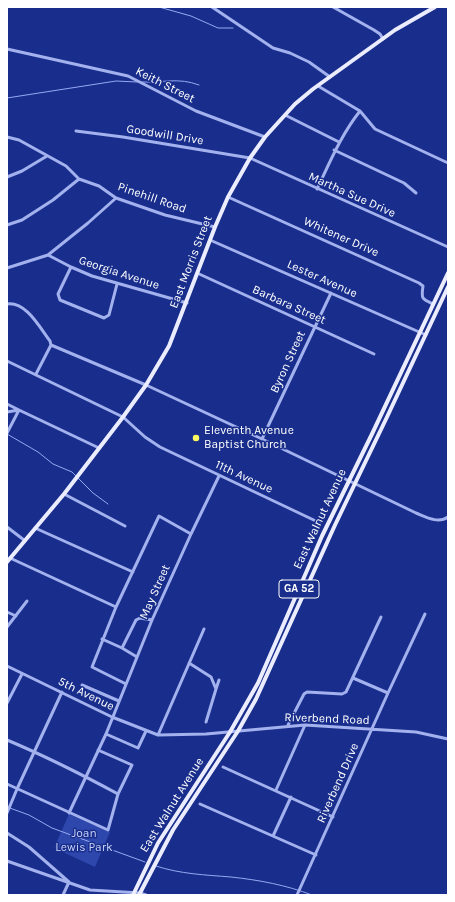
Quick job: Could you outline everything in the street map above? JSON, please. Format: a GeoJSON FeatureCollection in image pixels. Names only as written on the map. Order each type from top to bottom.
{"type":"FeatureCollection","features":[{"type":"Feature","properties":{"kind":"main road","name":"East Morris Street"},"geometry":{"type":"LineString","coordinates":[[7,562],[64,494],[146,385],[169,346],[228,197],[250,158],[265,137],[304,96],[383,39],[433,7]]}},
{"type":"Feature","properties":{"kind":"main road","name":"East Walnut Avenue"},"geometry":{"type":"LineString","coordinates":[[133,894],[149,860],[166,830],[230,732],[258,682],[304,577],[448,273]]}},
{"type":"Feature","properties":{"kind":"main road","name":"East Walnut Avenue"},"geometry":{"type":"LineString","coordinates":[[140,894],[172,830],[238,731],[256,699],[310,579],[448,287]]}},
{"type":"Feature","properties":{"kind":"main road"},"geometry":{"type":"LineString","coordinates":[[304,577],[310,579]]}},
{"type":"Feature","properties":{"kind":"street"},"geometry":{"type":"LineString","coordinates":[[212,7],[273,48],[290,53],[309,62],[330,77]]}},
{"type":"Feature","properties":{"kind":"street"},"geometry":{"type":"LineString","coordinates":[[333,7],[374,30],[380,34],[383,39]]}},
{"type":"Feature","properties":{"kind":"street","name":"Keith Street"},"geometry":{"type":"LineString","coordinates":[[7,49],[128,76],[196,111],[265,137]]}},
{"type":"Feature","properties":{"kind":"street"},"geometry":{"type":"LineString","coordinates":[[318,86],[360,111],[375,129],[448,163]]}},
{"type":"Feature","properties":{"kind":"street"},"geometry":{"type":"LineString","coordinates":[[317,189],[334,150],[349,125],[360,111]]}},
{"type":"Feature","properties":{"kind":"street"},"geometry":{"type":"LineString","coordinates":[[285,115],[339,142]]}},
{"type":"Feature","properties":{"kind":"street","name":"Goodwill Drive"},"geometry":{"type":"LineString","coordinates":[[76,131],[123,137],[250,158]]}},
{"type":"Feature","properties":{"kind":"street","name":"Pinehill Road"},"geometry":{"type":"LineString","coordinates":[[7,137],[19,140],[66,166],[79,179],[99,186],[116,198],[165,215],[215,227]]}},
{"type":"Feature","properties":{"kind":"street"},"geometry":{"type":"LineString","coordinates":[[334,150],[404,183],[416,193]]}},
{"type":"Feature","properties":{"kind":"street"},"geometry":{"type":"LineString","coordinates":[[7,177],[22,171],[47,156]]}},
{"type":"Feature","properties":{"kind":"street","name":"Martha Sue Drive"},"geometry":{"type":"LineString","coordinates":[[250,158],[448,247]]}},
{"type":"Feature","properties":{"kind":"street"},"geometry":{"type":"LineString","coordinates":[[7,225],[22,220],[53,200],[79,179]]}},
{"type":"Feature","properties":{"kind":"street","name":"Whitener Drive"},"geometry":{"type":"LineString","coordinates":[[228,197],[420,283],[423,286],[422,297],[433,304]]}},
{"type":"Feature","properties":{"kind":"street"},"geometry":{"type":"LineString","coordinates":[[7,268],[48,255],[116,198]]}},
{"type":"Feature","properties":{"kind":"street","name":"Lester Avenue"},"geometry":{"type":"LineString","coordinates":[[210,240],[426,334]]}},
{"type":"Feature","properties":{"kind":"street","name":"Georgia Avenue"},"geometry":{"type":"LineString","coordinates":[[48,255],[71,268],[118,284],[186,303]]}},
{"type":"Feature","properties":{"kind":"street"},"geometry":{"type":"LineString","coordinates":[[71,268],[58,294],[60,300],[104,318],[109,315],[118,284]]}},
{"type":"Feature","properties":{"kind":"street","name":"Barbara Street"},"geometry":{"type":"LineString","coordinates":[[197,273],[374,354]]}},
{"type":"Feature","properties":{"kind":"street","name":"Byron Street"},"geometry":{"type":"LineString","coordinates":[[262,439],[331,292]]}},
{"type":"Feature","properties":{"kind":"street"},"geometry":{"type":"LineString","coordinates":[[7,304],[14,303],[24,309],[50,341],[51,345],[146,385],[416,513],[435,520],[445,519],[448,517]]}},
{"type":"Feature","properties":{"kind":"street"},"geometry":{"type":"LineString","coordinates":[[36,374],[51,345]]}},
{"type":"Feature","properties":{"kind":"street","name":"11th Avenue"},"geometry":{"type":"LineString","coordinates":[[7,361],[123,417],[145,437],[160,448],[320,523]]}},
{"type":"Feature","properties":{"kind":"street"},"geometry":{"type":"LineString","coordinates":[[7,404],[99,448]]}},
{"type":"Feature","properties":{"kind":"street"},"geometry":{"type":"LineString","coordinates":[[7,412],[19,410]]}},
{"type":"Feature","properties":{"kind":"street"},"geometry":{"type":"LineString","coordinates":[[7,433],[19,410]]}},
{"type":"Feature","properties":{"kind":"street","name":"May Street"},"geometry":{"type":"LineString","coordinates":[[69,813],[85,776],[106,734],[152,620],[219,476]]}},
{"type":"Feature","properties":{"kind":"street"},"geometry":{"type":"LineString","coordinates":[[64,494],[124,526]]}},
{"type":"Feature","properties":{"kind":"street"},"geometry":{"type":"LineString","coordinates":[[126,684],[92,667],[102,639],[159,516],[191,534]]}},
{"type":"Feature","properties":{"kind":"street"},"geometry":{"type":"LineString","coordinates":[[7,527],[24,540]]}},
{"type":"Feature","properties":{"kind":"street"},"geometry":{"type":"LineString","coordinates":[[35,528],[133,572]]}},
{"type":"Feature","properties":{"kind":"street"},"geometry":{"type":"LineString","coordinates":[[10,558],[116,607]]}},
{"type":"Feature","properties":{"kind":"street"},"geometry":{"type":"LineString","coordinates":[[7,627],[27,601]]}},
{"type":"Feature","properties":{"kind":"street"},"geometry":{"type":"LineString","coordinates":[[7,612],[16,616]]}},
{"type":"Feature","properties":{"kind":"street","name":"Riverbend Drive"},"geometry":{"type":"LineString","coordinates":[[297,895],[425,614]]}},
{"type":"Feature","properties":{"kind":"street"},"geometry":{"type":"LineString","coordinates":[[288,726],[304,694],[307,692],[344,694],[381,617]]}},
{"type":"Feature","properties":{"kind":"street"},"geometry":{"type":"LineString","coordinates":[[122,648],[136,620],[140,618],[152,620]]}},
{"type":"Feature","properties":{"kind":"street"},"geometry":{"type":"LineString","coordinates":[[158,735],[204,630]]}},
{"type":"Feature","properties":{"kind":"street"},"geometry":{"type":"LineString","coordinates":[[102,639],[137,657]]}},
{"type":"Feature","properties":{"kind":"street"},"geometry":{"type":"LineString","coordinates":[[190,663],[219,680]]}},
{"type":"Feature","properties":{"kind":"street","name":"5th Avenue"},"geometry":{"type":"LineString","coordinates":[[7,666],[112,717],[158,735]]}},
{"type":"Feature","properties":{"kind":"street"},"geometry":{"type":"LineString","coordinates":[[7,703],[22,674]]}},
{"type":"Feature","properties":{"kind":"street"},"geometry":{"type":"LineString","coordinates":[[212,677],[216,689]]}},
{"type":"Feature","properties":{"kind":"street"},"geometry":{"type":"LineString","coordinates":[[353,678],[388,693]]}},
{"type":"Feature","properties":{"kind":"street"},"geometry":{"type":"LineString","coordinates":[[214,683],[219,680]]}},
{"type":"Feature","properties":{"kind":"street"},"geometry":{"type":"LineString","coordinates":[[206,722],[219,680]]}},
{"type":"Feature","properties":{"kind":"street"},"geometry":{"type":"LineString","coordinates":[[82,685],[119,701]]}},
{"type":"Feature","properties":{"kind":"street"},"geometry":{"type":"LineString","coordinates":[[7,813],[62,692]]}},
{"type":"Feature","properties":{"kind":"street"},"geometry":{"type":"LineString","coordinates":[[276,790],[305,725]]}},
{"type":"Feature","properties":{"kind":"street","name":"Riverbend Road"},"geometry":{"type":"LineString","coordinates":[[158,735],[230,732],[305,725],[416,732],[448,739]]}},
{"type":"Feature","properties":{"kind":"street"},"geometry":{"type":"LineString","coordinates":[[106,734],[138,748],[146,731]]}},
{"type":"Feature","properties":{"kind":"street"},"geometry":{"type":"LineString","coordinates":[[7,740],[85,776],[118,794]]}},
{"type":"Feature","properties":{"kind":"street"},"geometry":{"type":"LineString","coordinates":[[7,784],[108,830],[118,794],[132,765],[98,750]]}},
{"type":"Feature","properties":{"kind":"street"},"geometry":{"type":"LineString","coordinates":[[223,767],[333,817]]}},
{"type":"Feature","properties":{"kind":"street"},"geometry":{"type":"LineString","coordinates":[[273,836],[291,797]]}},
{"type":"Feature","properties":{"kind":"street"},"geometry":{"type":"LineString","coordinates":[[200,804],[316,855]]}},
{"type":"Feature","properties":{"kind":"street"},"geometry":{"type":"LineString","coordinates":[[7,833],[29,847],[69,882]]}},
{"type":"Feature","properties":{"kind":"street"},"geometry":{"type":"LineString","coordinates":[[7,861],[90,890],[146,895]]}},
{"type":"Feature","properties":{"kind":"street"},"geometry":{"type":"LineString","coordinates":[[63,895],[69,882]]}},
{"type":"Feature","properties":{"kind":"green space","name":"Joan Lewis Park"},"geometry":{"type":"Polygon","coordinates":[[[69,814],[110,832],[95,867],[54,848],[69,814]]]}},
{"type":"Feature","properties":{"kind":"waterway"},"geometry":{"type":"LineString","coordinates":[[159,7],[191,16],[218,28],[233,28]]}},
{"type":"Feature","properties":{"kind":"waterway"},"geometry":{"type":"LineString","coordinates":[[7,98],[116,81],[137,82]]}},
{"type":"Feature","properties":{"kind":"waterway"},"geometry":{"type":"LineString","coordinates":[[142,82],[184,81],[199,85]]}},
{"type":"Feature","properties":{"kind":"waterway"},"geometry":{"type":"LineString","coordinates":[[7,434],[38,452],[53,464],[72,472],[76,476]]}},
{"type":"Feature","properties":{"kind":"waterway"},"geometry":{"type":"LineString","coordinates":[[78,478],[93,493],[108,504]]}},
{"type":"Feature","properties":{"kind":"waterway"},"geometry":{"type":"LineString","coordinates":[[7,807],[29,815],[52,828],[145,862]]}},
{"type":"Feature","properties":{"kind":"waterway"},"geometry":{"type":"LineString","coordinates":[[156,866],[165,869],[203,875],[262,881],[292,888],[312,895]]}},
{"type":"Feature","properties":{"kind":"place","name":"Eleventh Avenue Baptist Church"},"geometry":{"type":"Point","coordinates":[196,438]}}]}
